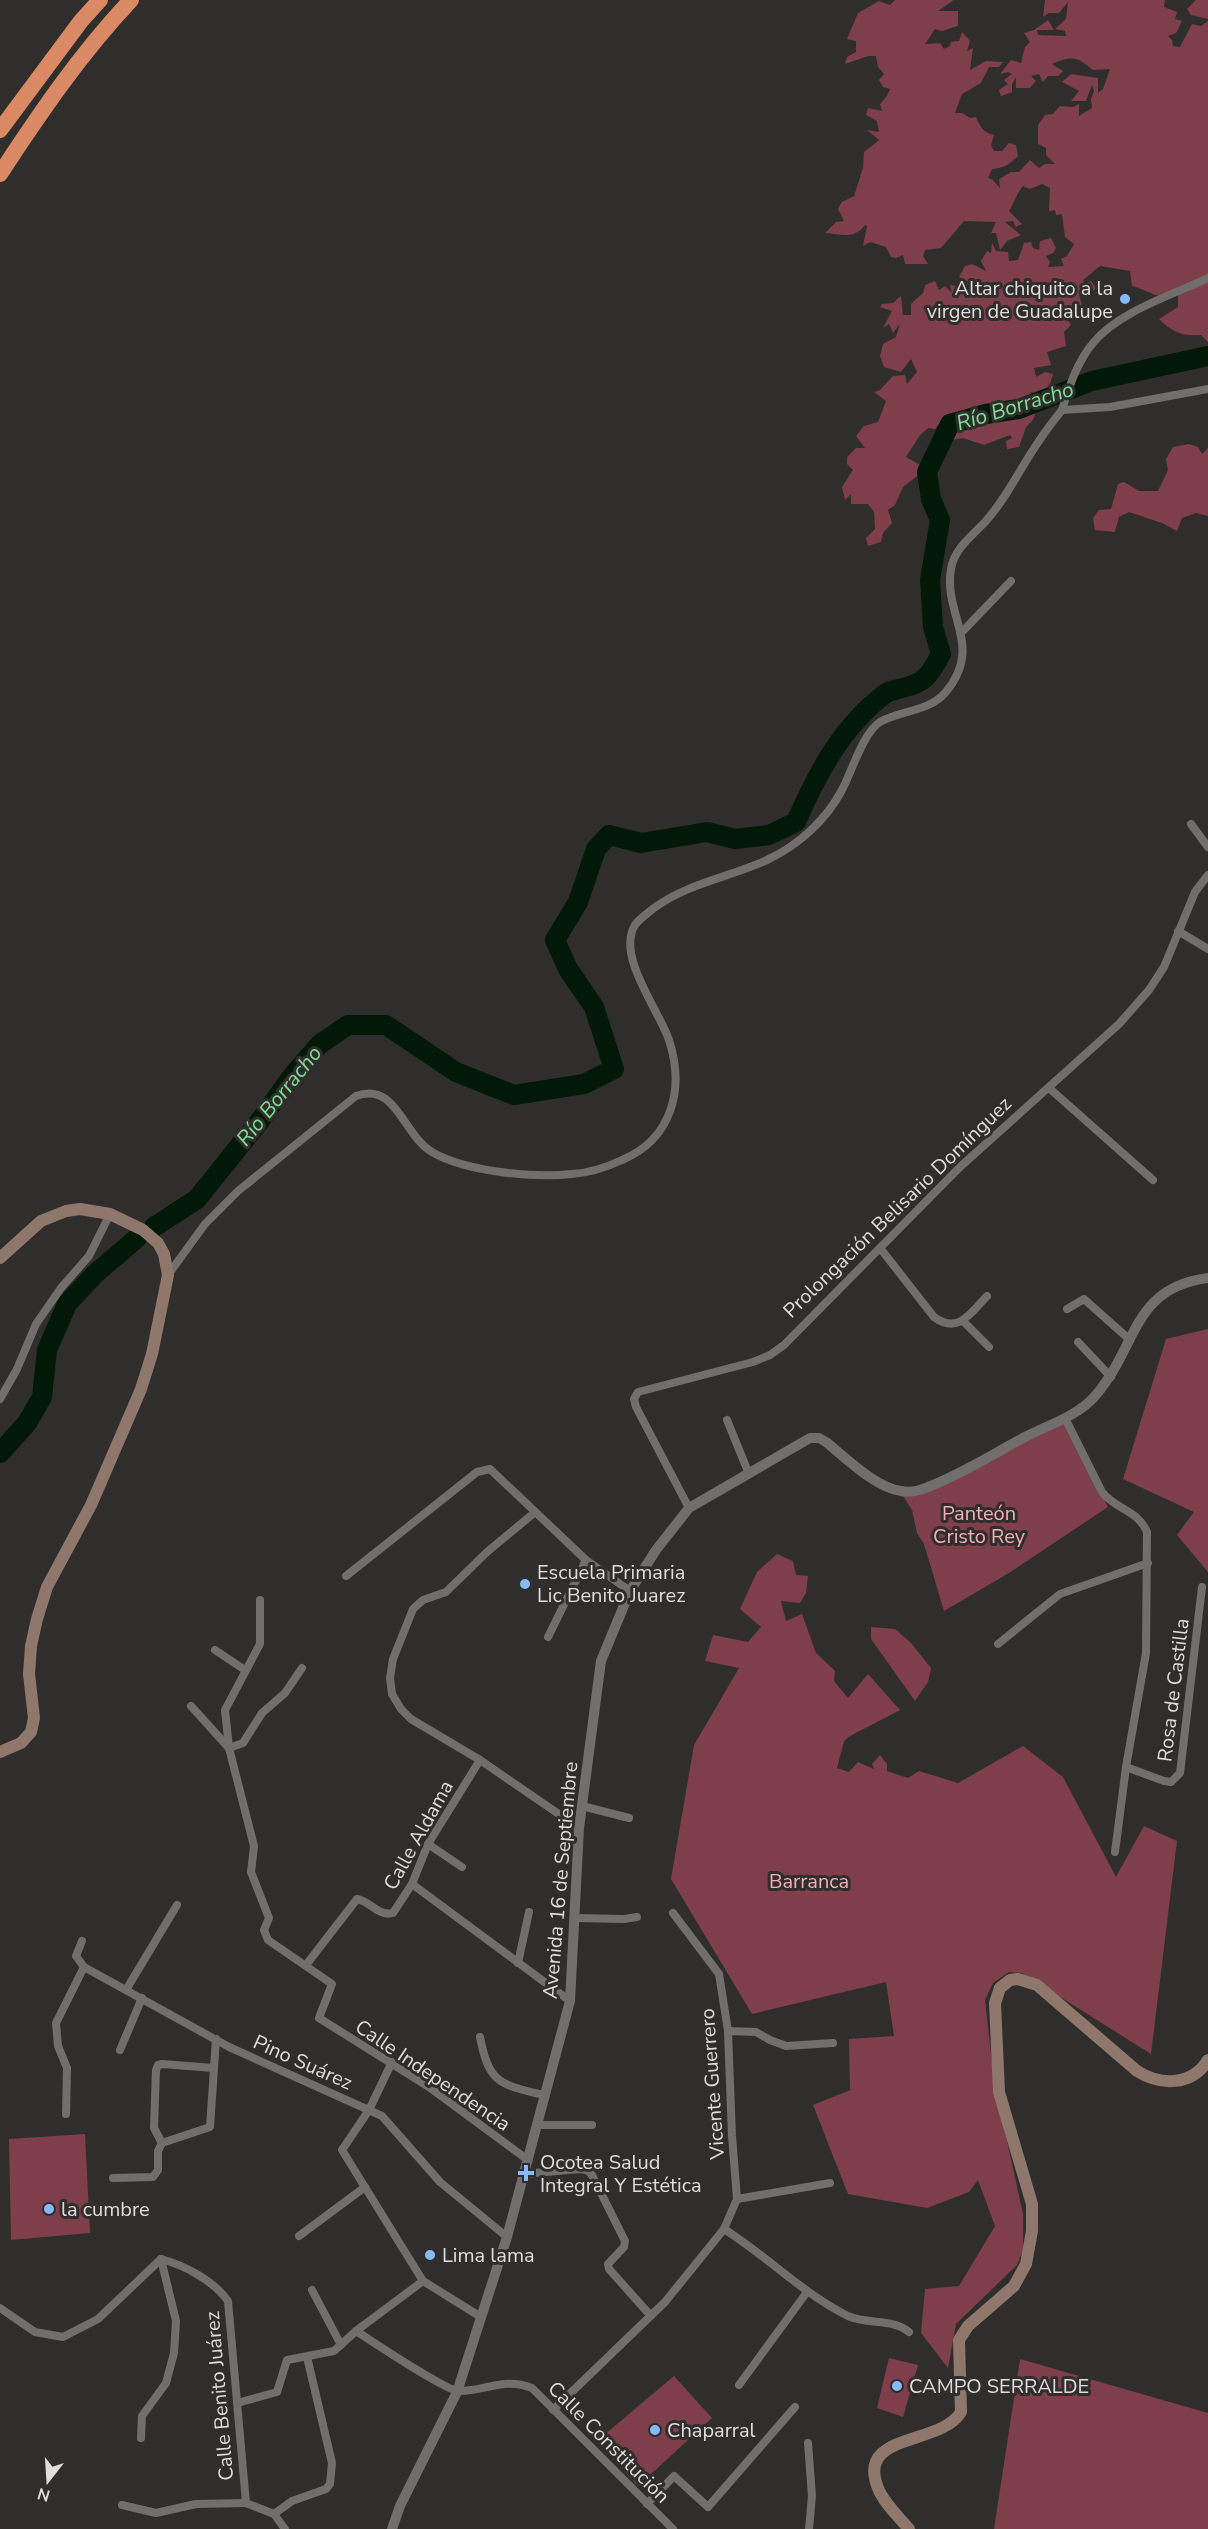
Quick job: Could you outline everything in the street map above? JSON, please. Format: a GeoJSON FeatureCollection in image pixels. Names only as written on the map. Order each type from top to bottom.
{"type":"FeatureCollection","features":[{"type":"Feature","properties":{"kind":"highway"},"geometry":{"type":"LineString","coordinates":[[0,130],[74,30],[100,0]]}},
{"type":"Feature","properties":{"kind":"highway"},"geometry":{"type":"LineString","coordinates":[[0,174],[32,124],[96,37],[131,0]]}},
{"type":"Feature","properties":{"kind":"main road"},"geometry":{"type":"LineString","coordinates":[[0,1258],[20,1237],[40,1221],[66,1211],[80,1209],[110,1214],[134,1224],[158,1243],[164,1254],[168,1275],[152,1354],[141,1389],[87,1513],[47,1587],[37,1619],[30,1655],[29,1674],[34,1718],[31,1732],[21,1743],[0,1752]]}},
{"type":"Feature","properties":{"kind":"main road"},"geometry":{"type":"LineString","coordinates":[[909,2529],[878,2490],[874,2473],[876,2459],[884,2450],[946,2427],[956,2421],[961,2412],[958,2340],[968,2326],[1014,2286],[1026,2264],[1032,2230],[1032,2204],[999,2092],[995,2003],[1004,1983],[1018,1979],[1037,1985],[1137,2071],[1150,2079],[1162,2082],[1185,2080],[1195,2074],[1208,2060]]}},
{"type":"Feature","properties":{"kind":"street"},"geometry":{"type":"LineString","coordinates":[[168,1275],[205,1224],[238,1191],[356,1096],[367,1092],[379,1093],[388,1100],[413,1134],[430,1151],[453,1161],[496,1171],[572,1174],[599,1169],[627,1158],[659,1135],[671,1110],[675,1078],[669,1041],[631,958],[629,941],[635,924],[669,898],[695,885],[744,870],[768,859],[804,837],[824,816],[841,792],[871,731],[881,722],[933,703],[944,694],[958,674],[963,659],[961,633],[950,588],[951,568],[957,552],[995,511],[1062,409],[1069,385],[1092,344],[1103,332],[1121,319],[1208,278]]}},
{"type":"Feature","properties":{"kind":"street"},"geometry":{"type":"LineString","coordinates":[[1062,409],[1110,407],[1208,389]]}},
{"type":"Feature","properties":{"kind":"street"},"geometry":{"type":"LineString","coordinates":[[961,633],[1011,581]]}},
{"type":"Feature","properties":{"kind":"street"},"geometry":{"type":"LineString","coordinates":[[1191,824],[1208,847]]}},
{"type":"Feature","properties":{"kind":"street","name":"Prolongación Belisario Domínguez"},"geometry":{"type":"LineString","coordinates":[[689,1508],[636,1407],[634,1399],[638,1392],[753,1362],[770,1355],[784,1345],[960,1167],[1119,1024],[1149,990],[1164,967],[1195,892],[1208,874]]}},
{"type":"Feature","properties":{"kind":"street"},"geometry":{"type":"LineString","coordinates":[[1178,931],[1208,949]]}},
{"type":"Feature","properties":{"kind":"street"},"geometry":{"type":"LineString","coordinates":[[1049,1088],[1153,1180]]}},
{"type":"Feature","properties":{"kind":"street"},"geometry":{"type":"LineString","coordinates":[[0,1399],[17,1369],[36,1324],[61,1288],[89,1256],[110,1214]]}},
{"type":"Feature","properties":{"kind":"street"},"geometry":{"type":"LineString","coordinates":[[880,1248],[934,1317],[941,1322],[951,1324],[963,1321],[987,1296]]}},
{"type":"Feature","properties":{"kind":"street","name":"Avenida 16 de Septiembre"},"geometry":{"type":"LineString","coordinates":[[392,2529],[400,2506],[457,2392],[507,2237],[528,2160],[543,2096],[570,2001],[579,1828],[601,1661],[630,1591],[656,1550],[689,1508],[802,1442],[819,1438],[867,1475],[899,1491],[913,1492],[975,1465],[1065,1418],[1093,1399],[1111,1377],[1141,1316],[1156,1298],[1172,1287],[1208,1278]]}},
{"type":"Feature","properties":{"kind":"street"},"geometry":{"type":"LineString","coordinates":[[1067,1309],[1084,1299],[1130,1340]]}},
{"type":"Feature","properties":{"kind":"street"},"geometry":{"type":"LineString","coordinates":[[963,1321],[989,1347]]}},
{"type":"Feature","properties":{"kind":"street"},"geometry":{"type":"LineString","coordinates":[[1078,1342],[1111,1377]]}},
{"type":"Feature","properties":{"kind":"street","name":"Rosa de Castilla"},"geometry":{"type":"LineString","coordinates":[[1065,1418],[1102,1492],[1110,1502],[1135,1515],[1147,1532],[1146,1653],[1126,1767],[1115,1852]]}},
{"type":"Feature","properties":{"kind":"street"},"geometry":{"type":"LineString","coordinates":[[727,1420],[749,1474]]}},
{"type":"Feature","properties":{"kind":"street"},"geometry":{"type":"LineString","coordinates":[[346,1576],[477,1472],[490,1469],[586,1560],[630,1591]]}},
{"type":"Feature","properties":{"kind":"street"},"geometry":{"type":"LineString","coordinates":[[534,1513],[487,1552],[446,1592],[423,1600],[413,1609],[393,1659],[390,1678],[392,1694],[401,1709],[424,1729],[480,1760],[579,1828]]}},
{"type":"Feature","properties":{"kind":"street"},"geometry":{"type":"LineString","coordinates":[[548,1637],[586,1560]]}},
{"type":"Feature","properties":{"kind":"street"},"geometry":{"type":"LineString","coordinates":[[998,1644],[1060,1594],[1148,1563]]}},
{"type":"Feature","properties":{"kind":"street","name":"Rosa de Castilla"},"geometry":{"type":"LineString","coordinates":[[1126,1767],[1171,1782],[1180,1773],[1202,1587]]}},
{"type":"Feature","properties":{"kind":"street"},"geometry":{"type":"LineString","coordinates":[[260,1600],[260,1644],[225,1710],[229,1748],[254,1846],[251,1872],[269,1918],[264,1930],[268,1940],[306,1965]]}},
{"type":"Feature","properties":{"kind":"street"},"geometry":{"type":"LineString","coordinates":[[215,1650],[245,1670]]}},
{"type":"Feature","properties":{"kind":"street"},"geometry":{"type":"LineString","coordinates":[[229,1748],[243,1743],[262,1713],[285,1693],[302,1668]]}},
{"type":"Feature","properties":{"kind":"street"},"geometry":{"type":"LineString","coordinates":[[191,1706],[229,1748]]}},
{"type":"Feature","properties":{"kind":"street","name":"Calle Aldama"},"geometry":{"type":"LineString","coordinates":[[306,1965],[353,1901],[361,1899],[388,1914],[395,1909],[412,1884],[428,1844],[480,1760]]}},
{"type":"Feature","properties":{"kind":"street"},"geometry":{"type":"LineString","coordinates":[[582,1806],[629,1818]]}},
{"type":"Feature","properties":{"kind":"street"},"geometry":{"type":"LineString","coordinates":[[428,1844],[462,1867]]}},
{"type":"Feature","properties":{"kind":"street"},"geometry":{"type":"LineString","coordinates":[[412,1884],[570,2001]]}},
{"type":"Feature","properties":{"kind":"street"},"geometry":{"type":"LineString","coordinates":[[126,1990],[177,1905]]}},
{"type":"Feature","properties":{"kind":"street"},"geometry":{"type":"LineString","coordinates":[[518,1963],[529,1912]]}},
{"type":"Feature","properties":{"kind":"street","name":"Vicente Guerrero"},"geometry":{"type":"LineString","coordinates":[[553,2410],[665,2302],[724,2229],[737,2199],[728,2031],[719,1974],[673,1913]]}},
{"type":"Feature","properties":{"kind":"street"},"geometry":{"type":"LineString","coordinates":[[574,1918],[637,1917]]}},
{"type":"Feature","properties":{"kind":"street"},"geometry":{"type":"LineString","coordinates":[[66,2114],[67,2068],[58,2046],[56,2023],[84,1967],[76,1956],[82,1941]]}},
{"type":"Feature","properties":{"kind":"street","name":"Calle Independencia"},"geometry":{"type":"LineString","coordinates":[[306,1965],[332,1984],[319,2019],[429,2086],[528,2160]]}},
{"type":"Feature","properties":{"kind":"street","name":"Pino Suárez"},"geometry":{"type":"LineString","coordinates":[[84,1967],[216,2039],[291,2076],[382,2116],[440,2182],[507,2237]]}},
{"type":"Feature","properties":{"kind":"street"},"geometry":{"type":"LineString","coordinates":[[120,2050],[142,1998]]}},
{"type":"Feature","properties":{"kind":"street"},"geometry":{"type":"LineString","coordinates":[[728,2031],[756,2032],[786,2046],[833,2043]]}},
{"type":"Feature","properties":{"kind":"street"},"geometry":{"type":"LineString","coordinates":[[480,2037],[484,2062],[496,2080],[543,2096]]}},
{"type":"Feature","properties":{"kind":"street"},"geometry":{"type":"LineString","coordinates":[[113,2178],[153,2177],[158,2170],[158,2151],[162,2144],[210,2127],[216,2039]]}},
{"type":"Feature","properties":{"kind":"street"},"geometry":{"type":"LineString","coordinates":[[392,2062],[369,2110],[342,2150],[423,2282],[481,2317]]}},
{"type":"Feature","properties":{"kind":"street"},"geometry":{"type":"LineString","coordinates":[[162,2144],[154,2128],[158,2066],[162,2064],[214,2068]]}},
{"type":"Feature","properties":{"kind":"street"},"geometry":{"type":"LineString","coordinates":[[537,2125],[592,2125]]}},
{"type":"Feature","properties":{"kind":"street"},"geometry":{"type":"LineString","coordinates":[[524,2174],[579,2169],[586,2170],[592,2175],[625,2241],[624,2247],[608,2264],[609,2269],[650,2315]]}},
{"type":"Feature","properties":{"kind":"street"},"geometry":{"type":"LineString","coordinates":[[737,2199],[830,2183]]}},
{"type":"Feature","properties":{"kind":"street"},"geometry":{"type":"LineString","coordinates":[[299,2236],[365,2187]]}},
{"type":"Feature","properties":{"kind":"street"},"geometry":{"type":"LineString","coordinates":[[724,2229],[753,2248],[807,2292],[850,2317],[901,2325],[909,2332]]}},
{"type":"Feature","properties":{"kind":"street"},"geometry":{"type":"LineString","coordinates":[[0,2308],[35,2332],[63,2337],[98,2319],[161,2259]]}},
{"type":"Feature","properties":{"kind":"street"},"geometry":{"type":"LineString","coordinates":[[141,2438],[142,2416],[166,2383],[174,2353],[176,2321],[161,2259]]}},
{"type":"Feature","properties":{"kind":"street","name":"Calle Benito Juárez"},"geometry":{"type":"LineString","coordinates":[[161,2259],[174,2263],[219,2289],[228,2301],[246,2503]]}},
{"type":"Feature","properties":{"kind":"street"},"geometry":{"type":"LineString","coordinates":[[237,2403],[277,2392],[287,2361],[333,2351],[423,2282]]}},
{"type":"Feature","properties":{"kind":"street"},"geometry":{"type":"LineString","coordinates":[[312,2290],[341,2345]]}},
{"type":"Feature","properties":{"kind":"street"},"geometry":{"type":"LineString","coordinates":[[739,2385],[807,2292]]}},
{"type":"Feature","properties":{"kind":"street"},"geometry":{"type":"LineString","coordinates":[[357,2331],[457,2392]]}},
{"type":"Feature","properties":{"kind":"street"},"geometry":{"type":"LineString","coordinates":[[285,2529],[274,2514],[292,2501],[326,2489],[330,2484],[332,2463],[307,2357]]}},
{"type":"Feature","properties":{"kind":"street","name":"Calle Constitución"},"geometry":{"type":"LineString","coordinates":[[457,2392],[506,2383],[519,2383],[532,2388],[673,2529]]}},
{"type":"Feature","properties":{"kind":"street"},"geometry":{"type":"LineString","coordinates":[[647,2504],[674,2476],[708,2507],[795,2407]]}},
{"type":"Feature","properties":{"kind":"street"},"geometry":{"type":"LineString","coordinates":[[808,2443],[812,2496],[809,2529]]}},
{"type":"Feature","properties":{"kind":"street","name":"Calle Benito Juárez"},"geometry":{"type":"LineString","coordinates":[[122,2505],[156,2513],[196,2504],[246,2503],[274,2514]]}},
{"type":"Feature","properties":{"kind":"green space"},"geometry":{"type":"Polygon","coordinates":[[[895,0],[954,0],[938,11],[958,11],[958,26],[942,31],[935,29],[925,44],[940,43],[944,49],[950,46],[951,42],[959,41],[962,32],[970,41],[967,51],[973,48],[970,70],[986,61],[1003,62],[999,67],[989,67],[981,83],[962,94],[955,113],[962,113],[970,118],[976,117],[985,131],[994,135],[991,145],[994,151],[1002,151],[1009,143],[1016,145],[1018,156],[1006,166],[992,169],[988,178],[1000,188],[999,179],[1011,172],[1019,172],[1030,160],[1039,168],[1045,164],[1055,164],[1046,155],[1046,148],[1038,144],[1038,125],[1045,115],[1053,114],[1060,106],[1073,107],[1079,104],[1079,116],[1092,108],[1091,99],[1094,91],[1092,85],[1086,101],[1071,101],[1079,91],[1062,82],[1071,74],[1098,78],[1098,93],[1103,89],[1110,69],[1093,70],[1078,60],[1064,60],[1052,64],[1063,71],[1058,76],[1048,76],[1043,82],[1039,74],[1031,76],[1036,81],[1030,88],[1016,88],[1016,77],[1012,84],[1012,92],[1001,96],[999,90],[1008,84],[1004,80],[1012,74],[1008,72],[1000,74],[1011,60],[1021,63],[1025,47],[1030,42],[1024,33],[1034,30],[1048,20],[1054,30],[1037,30],[1038,35],[1066,36],[1065,31],[1055,29],[1066,19],[1068,2],[1059,13],[1049,13],[1043,17],[1045,0],[1165,0],[1164,7],[1177,12],[1175,19],[1182,21],[1176,33],[1168,36],[1173,46],[1180,47],[1192,24],[1201,26],[1208,21],[1208,342],[1201,335],[1188,335],[1173,330],[1159,319],[1178,307],[1178,294],[1159,296],[1132,286],[1130,271],[1100,266],[1083,280],[1085,284],[1091,281],[1097,289],[1079,295],[1083,308],[1081,314],[1073,307],[1066,317],[1071,325],[1064,332],[1066,346],[1047,352],[1051,365],[1034,368],[1036,377],[1045,372],[1053,374],[1048,391],[1041,394],[1029,392],[1040,399],[1033,420],[1026,427],[1019,447],[1007,449],[1006,441],[1012,438],[1010,435],[984,445],[963,438],[947,441],[939,424],[935,429],[928,428],[920,435],[906,457],[920,465],[917,476],[903,487],[895,505],[888,510],[892,523],[883,533],[881,542],[868,546],[866,538],[875,529],[874,512],[868,504],[851,504],[851,494],[845,500],[842,487],[853,470],[847,464],[847,457],[856,448],[865,448],[856,436],[864,426],[878,422],[886,401],[874,392],[880,390],[893,376],[905,375],[907,384],[917,372],[911,359],[901,372],[884,367],[880,356],[883,344],[896,337],[900,324],[893,333],[889,324],[883,328],[892,311],[880,307],[882,304],[893,303],[901,296],[903,315],[911,315],[911,304],[923,293],[925,285],[935,281],[939,290],[945,286],[952,293],[950,285],[964,287],[969,282],[959,277],[965,266],[972,264],[986,271],[981,261],[987,251],[991,253],[992,243],[996,251],[1008,252],[1009,261],[1018,260],[1024,243],[1031,242],[1033,248],[1039,250],[1040,241],[1051,238],[1056,248],[1053,253],[1046,256],[1050,262],[1048,267],[1064,266],[1061,259],[1067,256],[1074,244],[1065,237],[1062,214],[1056,215],[1055,210],[1049,211],[1050,188],[1042,184],[1030,189],[1023,186],[1019,192],[1009,211],[1022,224],[1016,227],[1013,221],[1005,222],[1021,235],[1007,241],[1000,250],[996,233],[991,233],[996,222],[964,221],[941,248],[925,250],[923,256],[928,264],[905,264],[903,255],[896,258],[891,257],[886,247],[870,242],[863,246],[867,226],[865,225],[861,230],[852,234],[825,233],[836,222],[844,221],[838,209],[842,202],[854,196],[863,168],[864,152],[879,140],[867,130],[879,132],[877,121],[866,115],[868,108],[882,111],[880,104],[890,89],[883,87],[879,80],[884,74],[878,67],[876,56],[868,56],[845,64],[847,57],[856,52],[856,41],[847,39],[858,13],[879,1],[890,5],[895,0]]]}},
{"type":"Feature","properties":{"kind":"green space"},"geometry":{"type":"Polygon","coordinates":[[[1196,0],[1208,0],[1208,19],[1191,15],[1187,9],[1196,0]]]}},
{"type":"Feature","properties":{"kind":"green space"},"geometry":{"type":"Polygon","coordinates":[[[1189,444],[1198,447],[1202,454],[1208,448],[1208,516],[1196,513],[1182,518],[1177,531],[1162,523],[1129,512],[1119,517],[1115,532],[1095,530],[1093,518],[1099,510],[1111,509],[1118,484],[1124,482],[1139,491],[1158,491],[1168,470],[1166,459],[1173,447],[1189,444]]]}},
{"type":"Feature","properties":{"kind":"green space"},"geometry":{"type":"Polygon","coordinates":[[[1208,1329],[1208,1572],[1177,1535],[1194,1512],[1123,1479],[1166,1339],[1208,1329]]]}},
{"type":"Feature","properties":{"kind":"green space","name":"Panteón Cristo Rey"},"geometry":{"type":"Polygon","coordinates":[[[1062,1420],[1108,1507],[1009,1573],[944,1611],[924,1544],[917,1533],[912,1510],[903,1496],[1062,1420]]]}},
{"type":"Feature","properties":{"kind":"green space","name":"Barranca"},"geometry":{"type":"Polygon","coordinates":[[[777,1554],[793,1561],[796,1575],[808,1576],[806,1593],[800,1603],[781,1601],[786,1621],[802,1614],[816,1653],[835,1671],[834,1681],[848,1698],[868,1674],[900,1710],[844,1741],[837,1768],[849,1772],[858,1762],[874,1769],[872,1764],[880,1755],[887,1764],[887,1771],[908,1778],[919,1771],[958,1783],[1023,1746],[1063,1777],[1116,1877],[1144,1826],[1177,1841],[1151,2054],[1022,1973],[1009,1972],[993,1983],[985,2000],[994,2081],[1023,2214],[1023,2250],[1017,2265],[956,2324],[948,2368],[921,2333],[925,2289],[959,2286],[995,2226],[978,2180],[969,2192],[927,2208],[848,2194],[813,2105],[850,2090],[849,2039],[894,2036],[886,1982],[752,2014],[671,1879],[694,1745],[739,1668],[705,1661],[713,1635],[748,1642],[761,1627],[740,1609],[757,1572],[777,1554]]]}},
{"type":"Feature","properties":{"kind":"green space"},"geometry":{"type":"Polygon","coordinates":[[[871,1627],[895,1629],[911,1643],[931,1668],[928,1682],[915,1701],[871,1639],[871,1627]]]}},
{"type":"Feature","properties":{"kind":"green space","name":"la cumbre"},"geometry":{"type":"Polygon","coordinates":[[[85,2134],[90,2233],[11,2240],[9,2139],[85,2134]]]}},
{"type":"Feature","properties":{"kind":"green space","name":"CAMPO SERRALDE"},"geometry":{"type":"Polygon","coordinates":[[[889,2358],[918,2365],[903,2417],[877,2408],[889,2358]]]}},
{"type":"Feature","properties":{"kind":"green space"},"geometry":{"type":"Polygon","coordinates":[[[1020,2359],[1208,2413],[1208,2529],[994,2529],[1020,2359]]]}},
{"type":"Feature","properties":{"kind":"green space","name":"Chaparral"},"geometry":{"type":"Polygon","coordinates":[[[674,2376],[712,2418],[638,2486],[597,2441],[674,2376]]]}},
{"type":"Feature","properties":{"kind":"waterway","name":"Río Borracho"},"geometry":{"type":"LineString","coordinates":[[154,1227],[197,1199],[262,1118],[293,1075],[320,1044],[348,1025],[386,1025],[456,1072],[514,1095],[584,1084],[614,1069],[594,1007],[568,969],[555,940],[578,902],[596,849],[609,835],[641,843],[707,832],[735,839],[769,835],[796,822],[832,752],[856,721],[887,693],[910,686],[926,677],[941,654],[933,627],[930,580],[940,520],[931,499],[927,472],[950,424],[986,414],[1019,409],[1092,381],[1208,356]]}},
{"type":"Feature","properties":{"kind":"waterway","name":"Río Borracho"},"geometry":{"type":"LineString","coordinates":[[0,1453],[27,1423],[42,1397],[47,1350],[67,1304],[95,1274],[137,1238]]}},
{"type":"Feature","properties":{"kind":"place","name":"Altar chiquito a la virgen de Guadalupe"},"geometry":{"type":"Point","coordinates":[1125,299]}},
{"type":"Feature","properties":{"kind":"place","name":"Escuela Primaria Lic Benito Juarez"},"geometry":{"type":"Point","coordinates":[525,1584]}},
{"type":"Feature","properties":{"kind":"place","name":"Ocotea Salud Integral Y Estética"},"geometry":{"type":"Point","coordinates":[526,2173]}},
{"type":"Feature","properties":{"kind":"place","name":"la cumbre"},"geometry":{"type":"Point","coordinates":[49,2209]}},
{"type":"Feature","properties":{"kind":"place","name":"Lima lama"},"geometry":{"type":"Point","coordinates":[430,2255]}},
{"type":"Feature","properties":{"kind":"place","name":"CAMPO SERRALDE"},"geometry":{"type":"Point","coordinates":[897,2386]}},
{"type":"Feature","properties":{"kind":"place","name":"Chaparral"},"geometry":{"type":"Point","coordinates":[655,2430]}}]}
